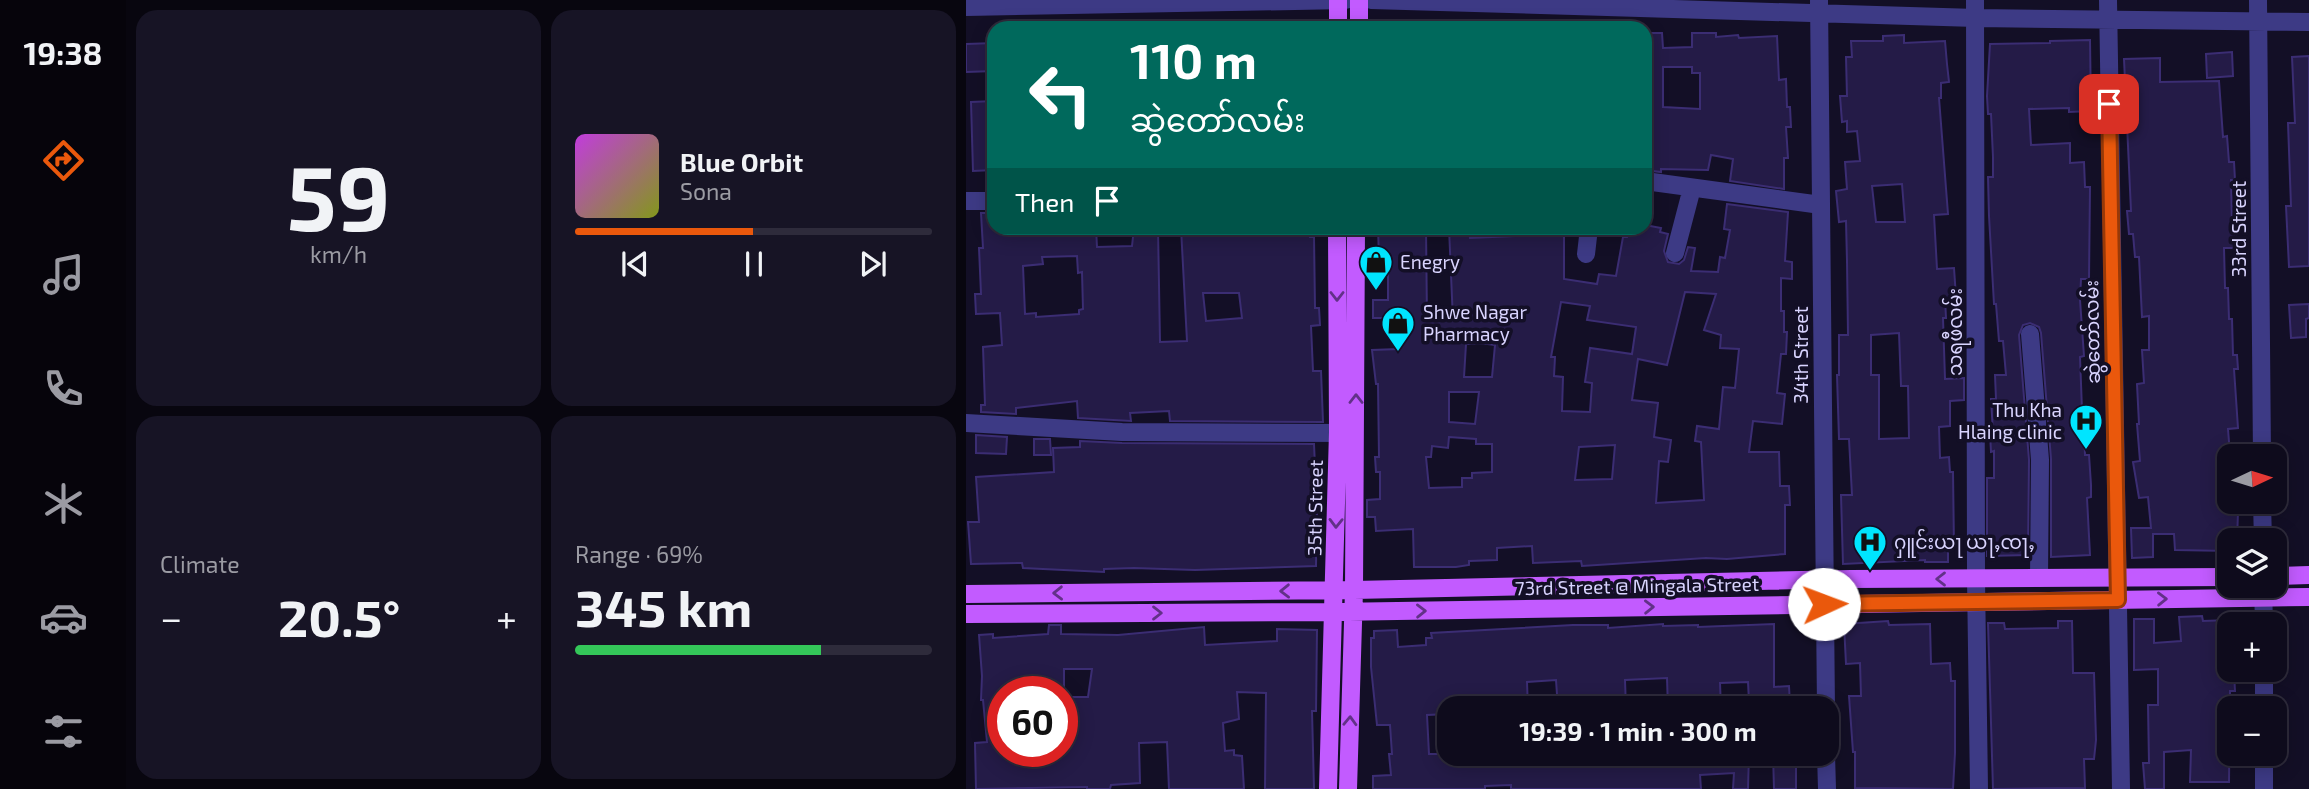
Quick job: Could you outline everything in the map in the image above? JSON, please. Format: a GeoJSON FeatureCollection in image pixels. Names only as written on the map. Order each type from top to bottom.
{"type":"FeatureCollection","features":[{"type":"Feature","properties":{"kind":"main road"},"geometry":{"type":"LineString","coordinates":[[1338,0],[1338,21]]}},
{"type":"Feature","properties":{"kind":"main road"},"geometry":{"type":"LineString","coordinates":[[1359,0],[1359,21]]}},
{"type":"Feature","properties":{"kind":"main road","name":"35th Street"},"geometry":{"type":"LineString","coordinates":[[1337,235],[1354,590],[1348,789]]}},
{"type":"Feature","properties":{"kind":"main road","name":"35th Street"},"geometry":{"type":"LineString","coordinates":[[1328,789],[1334,590],[1347,433],[1356,235]]}},
{"type":"Feature","properties":{"kind":"main road"},"geometry":{"type":"LineString","coordinates":[[2287,576],[2309,575]]}},
{"type":"Feature","properties":{"kind":"main road","name":"73rd Street @ Mingala Street"},"geometry":{"type":"LineString","coordinates":[[966,594],[1354,590],[1824,580],[2217,577]]}},
{"type":"Feature","properties":{"kind":"main road","name":"73rd Street @ Mingala Street"},"geometry":{"type":"LineString","coordinates":[[966,614],[1353,612],[1977,603],[2217,595]]}},
{"type":"Feature","properties":{"kind":"main road","name":"73rd Street @ Mingala Street"},"geometry":{"type":"LineString","coordinates":[[2287,595],[2309,597]]}},
{"type":"Feature","properties":{"kind":"street"},"geometry":{"type":"LineString","coordinates":[[966,7],[1346,0]]}},
{"type":"Feature","properties":{"kind":"street"},"geometry":{"type":"LineString","coordinates":[[1371,0],[1819,7],[1976,18],[2309,22]]}},
{"type":"Feature","properties":{"kind":"street","name":"သရဖီလမ်း"},"geometry":{"type":"LineString","coordinates":[[1975,0],[1979,789]]}},
{"type":"Feature","properties":{"kind":"street","name":"ဆွဲတော်လမ်း"},"geometry":{"type":"LineString","coordinates":[[2108,0],[2122,789]]}},
{"type":"Feature","properties":{"kind":"street","name":"33rd Street"},"geometry":{"type":"LineString","coordinates":[[2258,0],[2262,444]]}},
{"type":"Feature","properties":{"kind":"street","name":"34th Street"},"geometry":{"type":"LineString","coordinates":[[1819,7],[1826,696]]}},
{"type":"Feature","properties":{"kind":"street"},"geometry":{"type":"LineString","coordinates":[[1652,182],[1821,205]]}},
{"type":"Feature","properties":{"kind":"street"},"geometry":{"type":"LineString","coordinates":[[1675,253],[1692,188]]}},
{"type":"Feature","properties":{"kind":"street"},"geometry":{"type":"LineString","coordinates":[[966,201],[987,201]]}},
{"type":"Feature","properties":{"kind":"street"},"geometry":{"type":"LineString","coordinates":[[1586,254],[1588,235]]}},
{"type":"Feature","properties":{"kind":"street"},"geometry":{"type":"LineString","coordinates":[[2030,334],[2040,460],[2039,578]]}},
{"type":"Feature","properties":{"kind":"street"},"geometry":{"type":"LineString","coordinates":[[966,423],[1122,432],[1347,433]]}},
{"type":"Feature","properties":{"kind":"street"},"geometry":{"type":"LineString","coordinates":[[1826,766],[1827,789]]}},
{"type":"Feature","properties":{"kind":"street"},"geometry":{"type":"LineString","coordinates":[[2264,766],[2264,789]]}},
{"type":"Feature","properties":{"kind":"building"},"geometry":{"type":"Polygon","coordinates":[[[1652,33],[1662,33],[1663,48],[1692,47],[1692,33],[1716,33],[1716,37],[1738,35],[1739,38],[1777,36],[1779,80],[1786,79],[1791,127],[1786,127],[1788,158],[1784,158],[1784,189],[1730,181],[1733,159],[1711,155],[1708,170],[1661,169],[1661,172],[1652,171],[1652,33]],[[1663,67],[1663,107],[1700,109],[1700,73],[1692,73],[1692,67],[1663,67]]]}},
{"type":"Feature","properties":{"kind":"building"},"geometry":{"type":"Polygon","coordinates":[[[1904,35],[1904,43],[1945,41],[1949,82],[1941,83],[1939,98],[1948,214],[1934,215],[1937,269],[1954,268],[1956,297],[1945,298],[1946,318],[1943,318],[1945,379],[1964,378],[1964,400],[1950,401],[1950,426],[1939,427],[1940,458],[1949,457],[1950,472],[1953,472],[1954,548],[1948,548],[1948,562],[1925,560],[1843,564],[1841,495],[1852,495],[1849,439],[1839,439],[1839,335],[1848,335],[1846,221],[1839,222],[1836,191],[1847,189],[1845,162],[1860,161],[1857,131],[1847,132],[1847,121],[1842,122],[1840,96],[1847,96],[1846,57],[1852,57],[1851,41],[1883,41],[1883,36],[1904,35]],[[1902,184],[1872,186],[1876,222],[1905,222],[1902,184]],[[1899,333],[1871,335],[1871,375],[1879,375],[1879,439],[1909,438],[1908,386],[1901,386],[1899,333]]]}},
{"type":"Feature","properties":{"kind":"building"},"geometry":{"type":"Polygon","coordinates":[[[2090,40],[2091,111],[2069,112],[2069,108],[2029,109],[2031,145],[2070,143],[2070,163],[2084,162],[2085,187],[2090,187],[2089,279],[2081,279],[2084,356],[2080,357],[2082,410],[2087,410],[2088,428],[2084,428],[2085,455],[2089,455],[2091,485],[2091,497],[2087,498],[2090,555],[2051,557],[2051,459],[2041,333],[2039,327],[2030,323],[2023,325],[2019,335],[2029,460],[2028,555],[1987,556],[1987,478],[1994,478],[1994,451],[1991,452],[1990,433],[1993,433],[1991,399],[1996,399],[1995,375],[2006,375],[2003,341],[1999,341],[1994,304],[1989,216],[1988,177],[1993,177],[1991,114],[1988,114],[1987,96],[1990,44],[2090,40]]]}},
{"type":"Feature","properties":{"kind":"building"},"geometry":{"type":"Polygon","coordinates":[[[987,43],[987,71],[966,72],[966,44],[987,43]]]}},
{"type":"Feature","properties":{"kind":"building"},"geometry":{"type":"Polygon","coordinates":[[[2232,52],[2233,76],[2207,78],[2206,54],[2232,52]]]}},
{"type":"Feature","properties":{"kind":"building"},"geometry":{"type":"Polygon","coordinates":[[[2309,56],[2309,266],[2289,267],[2286,206],[2291,206],[2288,123],[2295,123],[2292,57],[2309,56]]]}},
{"type":"Feature","properties":{"kind":"building"},"geometry":{"type":"Polygon","coordinates":[[[2160,58],[2160,82],[2219,81],[2223,137],[2227,136],[2229,162],[2234,162],[2235,180],[2231,180],[2232,225],[2235,225],[2236,248],[2224,248],[2225,288],[2228,288],[2229,319],[2232,319],[2233,355],[2237,355],[2238,369],[2234,369],[2238,428],[2228,429],[2229,444],[2217,444],[2217,514],[2238,514],[2237,528],[2217,528],[2217,551],[2175,550],[2174,534],[2153,534],[2153,557],[2132,558],[2131,528],[2151,528],[2148,497],[2139,498],[2133,462],[2140,461],[2137,384],[2144,383],[2142,350],[2149,350],[2149,316],[2142,317],[2139,257],[2135,257],[2133,234],[2129,234],[2127,211],[2131,211],[2124,59],[2160,58]]]}},
{"type":"Feature","properties":{"kind":"building"},"geometry":{"type":"Polygon","coordinates":[[[987,101],[987,170],[973,171],[971,102],[987,101]]]}},
{"type":"Feature","properties":{"kind":"building"},"geometry":{"type":"Polygon","coordinates":[[[1727,204],[1788,212],[1785,261],[1792,262],[1792,279],[1781,278],[1781,311],[1784,311],[1784,332],[1787,332],[1786,354],[1781,354],[1777,393],[1785,394],[1782,424],[1753,421],[1749,452],[1779,452],[1780,486],[1789,486],[1790,505],[1785,505],[1785,554],[1582,566],[1581,561],[1533,563],[1532,546],[1497,548],[1497,560],[1469,561],[1469,565],[1414,567],[1413,529],[1376,531],[1375,517],[1367,517],[1367,500],[1380,499],[1380,472],[1376,472],[1375,457],[1379,457],[1378,384],[1372,350],[1399,349],[1396,318],[1373,318],[1373,300],[1388,300],[1388,258],[1379,258],[1378,235],[1426,235],[1427,320],[1453,321],[1449,235],[1470,235],[1470,238],[1564,235],[1564,279],[1597,284],[1599,274],[1616,276],[1623,237],[1652,235],[1652,226],[1661,228],[1660,232],[1668,234],[1664,251],[1668,262],[1679,264],[1684,260],[1688,247],[1695,248],[1691,271],[1718,272],[1720,257],[1725,258],[1730,230],[1724,229],[1727,204]],[[1685,292],[1667,365],[1638,359],[1632,400],[1658,403],[1654,437],[1671,440],[1668,462],[1659,461],[1656,503],[1704,500],[1701,442],[1695,441],[1697,426],[1719,429],[1723,387],[1735,388],[1739,349],[1720,348],[1721,335],[1704,330],[1716,294],[1685,292]],[[1561,302],[1551,357],[1555,357],[1554,376],[1563,377],[1562,411],[1590,412],[1592,383],[1585,382],[1590,348],[1632,354],[1636,327],[1587,320],[1590,306],[1561,302]],[[1466,344],[1464,377],[1492,377],[1495,345],[1466,344]],[[1449,392],[1449,422],[1475,424],[1479,392],[1449,392]],[[1449,437],[1448,448],[1432,446],[1431,457],[1426,457],[1429,488],[1462,487],[1462,478],[1472,478],[1472,473],[1492,472],[1492,444],[1476,444],[1476,439],[1449,437]],[[1615,445],[1579,447],[1575,480],[1612,479],[1615,445]]]}},
{"type":"Feature","properties":{"kind":"building"},"geometry":{"type":"Polygon","coordinates":[[[981,213],[987,213],[987,235],[1096,235],[1097,247],[1132,246],[1133,235],[1158,235],[1160,342],[1187,341],[1181,235],[1314,237],[1315,308],[1319,308],[1320,325],[1311,326],[1313,371],[1321,371],[1323,422],[1170,421],[1169,411],[1130,413],[1131,421],[1078,418],[1077,401],[1016,408],[1016,414],[981,412],[981,405],[985,405],[983,347],[1002,345],[1000,313],[976,314],[975,294],[981,294],[979,248],[983,248],[981,213]],[[1077,256],[1042,257],[1043,264],[1023,266],[1025,314],[1036,313],[1036,317],[1079,314],[1079,310],[1083,309],[1082,272],[1078,273],[1077,256]],[[1203,293],[1206,321],[1242,318],[1239,293],[1203,293]]]}},
{"type":"Feature","properties":{"kind":"building"},"geometry":{"type":"Polygon","coordinates":[[[2309,304],[2306,337],[2291,338],[2289,305],[2309,304]]]}},
{"type":"Feature","properties":{"kind":"building"},"geometry":{"type":"Polygon","coordinates":[[[976,435],[1007,437],[1006,454],[976,453],[976,435]]]}},
{"type":"Feature","properties":{"kind":"building"},"geometry":{"type":"Polygon","coordinates":[[[1034,439],[1050,439],[1051,455],[1034,455],[1034,439]]]}},
{"type":"Feature","properties":{"kind":"building"},"geometry":{"type":"Polygon","coordinates":[[[1080,441],[1314,444],[1316,489],[1320,506],[1317,506],[1316,566],[1195,570],[1134,568],[1104,569],[1104,572],[1023,568],[1022,563],[971,564],[968,522],[979,522],[976,477],[1054,472],[1053,448],[1080,447],[1080,441]]]}},
{"type":"Feature","properties":{"kind":"building"},"geometry":{"type":"Polygon","coordinates":[[[2202,616],[2203,621],[2217,620],[2217,682],[2235,682],[2235,691],[2230,691],[2230,696],[2217,696],[2217,766],[2229,766],[2229,782],[2190,782],[2191,750],[2164,752],[2164,789],[2145,789],[2143,763],[2149,763],[2148,705],[2158,705],[2158,669],[2134,670],[2134,619],[2154,619],[2154,643],[2181,641],[2179,617],[2202,616]]]}},
{"type":"Feature","properties":{"kind":"building"},"geometry":{"type":"Polygon","coordinates":[[[1888,621],[1889,625],[1930,624],[1931,664],[1950,663],[1951,681],[1955,681],[1953,789],[1855,788],[1855,752],[1849,696],[1861,696],[1860,663],[1846,664],[1844,624],[1888,621]]]}},
{"type":"Feature","properties":{"kind":"building"},"geometry":{"type":"Polygon","coordinates":[[[2058,621],[2072,621],[2073,673],[2094,673],[2096,740],[2094,759],[2084,759],[2085,788],[1993,789],[1988,623],[2004,623],[2005,629],[2058,628],[2058,621]]]}},
{"type":"Feature","properties":{"kind":"building"},"geometry":{"type":"Polygon","coordinates":[[[1663,624],[1698,627],[1774,624],[1774,687],[1789,686],[1790,696],[1749,696],[1748,682],[1720,683],[1720,696],[1668,696],[1667,678],[1625,680],[1626,696],[1557,696],[1556,680],[1527,682],[1528,696],[1437,696],[1437,715],[1427,715],[1429,754],[1437,754],[1437,766],[1749,766],[1748,789],[1733,789],[1734,773],[1700,775],[1701,789],[1511,789],[1511,785],[1485,786],[1485,789],[1373,789],[1373,776],[1391,775],[1389,754],[1392,754],[1390,725],[1377,725],[1371,667],[1371,638],[1374,638],[1374,631],[1397,630],[1398,647],[1426,645],[1426,638],[1432,638],[1431,633],[1573,625],[1608,625],[1608,628],[1663,624]]]}},
{"type":"Feature","properties":{"kind":"building"},"geometry":{"type":"Polygon","coordinates":[[[1049,625],[1061,625],[1061,634],[1118,635],[1204,627],[1205,645],[1277,641],[1277,629],[1317,630],[1316,711],[1312,711],[1314,789],[1265,789],[1266,693],[1237,692],[1239,719],[1223,723],[1225,751],[1234,750],[1234,755],[1242,756],[1244,789],[1169,789],[1167,742],[1139,743],[1140,783],[1111,785],[1110,789],[976,789],[975,743],[987,742],[981,700],[979,635],[993,634],[993,638],[1048,634],[1049,625]]]}},
{"type":"Feature","properties":{"kind":"building"},"geometry":{"type":"Polygon","coordinates":[[[1773,766],[1796,766],[1796,789],[1774,789],[1773,766]]]}},
{"type":"Feature","properties":{"kind":"place","name":"Enegry"},"geometry":{"type":"Point","coordinates":[1376,292]}},
{"type":"Feature","properties":{"kind":"place","name":"Shwe Nagar Pharmacy"},"geometry":{"type":"Point","coordinates":[1398,353]}},
{"type":"Feature","properties":{"kind":"place","name":"Thu Kha Hlaing clinic"},"geometry":{"type":"Point","coordinates":[2086,451]}},
{"type":"Feature","properties":{"kind":"place","name":"ႁူင်းယႃ ယႃႇၸႃႇ"},"geometry":{"type":"Point","coordinates":[1870,572]}},
{"type":"Feature","properties":{"kind":"route"},"geometry":{"type":"LineString","coordinates":[[1824,604],[2118,600],[2109,104]]}}]}
